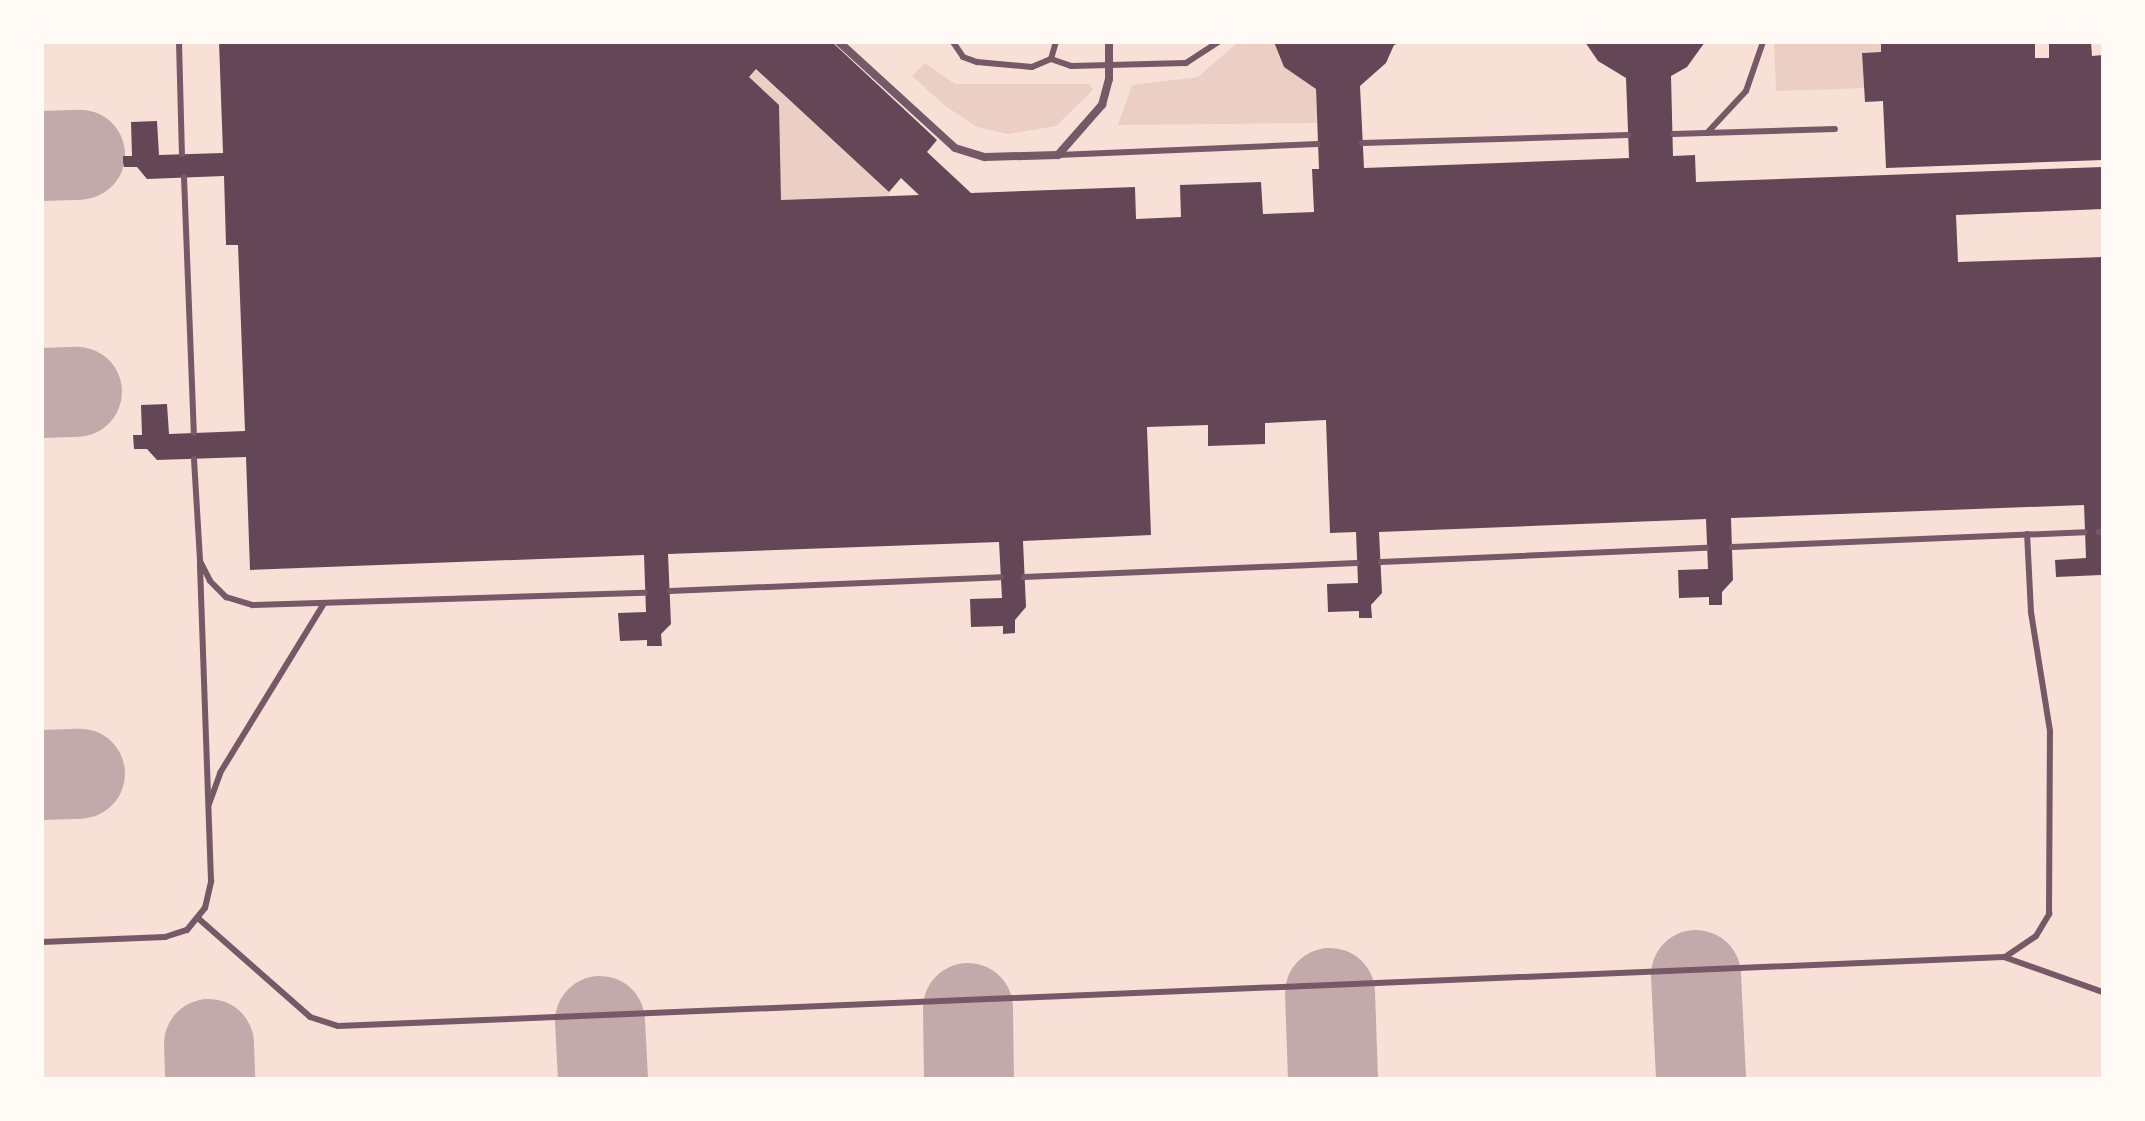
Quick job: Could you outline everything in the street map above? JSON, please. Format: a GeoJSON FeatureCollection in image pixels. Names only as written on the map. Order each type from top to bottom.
{"type":"FeatureCollection","features":[{"type":"Feature","properties":{"kind":"street"},"geometry":{"type":"LineString","coordinates":[[839,42],[955,148],[985,157],[1058,155],[1102,105],[1110,67],[1109,42]]}},
{"type":"Feature","properties":{"kind":"lane"},"geometry":{"type":"LineString","coordinates":[[179,42],[182,154]]}},
{"type":"Feature","properties":{"kind":"lane"},"geometry":{"type":"LineString","coordinates":[[953,42],[963,57],[977,62],[1032,67],[1051,59]]}},
{"type":"Feature","properties":{"kind":"lane"},"geometry":{"type":"LineString","coordinates":[[1051,59],[1056,42]]}},
{"type":"Feature","properties":{"kind":"lane"},"geometry":{"type":"LineString","coordinates":[[1051,59],[1061,65],[1110,67],[1186,63],[1218,42]]}},
{"type":"Feature","properties":{"kind":"lane"},"geometry":{"type":"LineString","coordinates":[[1707,133],[1746,91],[1763,42]]}},
{"type":"Feature","properties":{"kind":"lane"},"geometry":{"type":"LineString","coordinates":[[1673,134],[1835,129]]}},
{"type":"Feature","properties":{"kind":"lane"},"geometry":{"type":"LineString","coordinates":[[1362,143],[1628,135]]}},
{"type":"Feature","properties":{"kind":"lane"},"geometry":{"type":"LineString","coordinates":[[1058,155],[1318,144]]}},
{"type":"Feature","properties":{"kind":"lane"},"geometry":{"type":"LineString","coordinates":[[184,177],[194,433]]}},
{"type":"Feature","properties":{"kind":"lane"},"geometry":{"type":"LineString","coordinates":[[42,942],[165,937],[199,919],[210,895],[194,459]]}},
{"type":"Feature","properties":{"kind":"lane"},"geometry":{"type":"LineString","coordinates":[[1732,547],[2085,532]]}},
{"type":"Feature","properties":{"kind":"lane"},"geometry":{"type":"LineString","coordinates":[[2004,957],[2036,936],[2049,914],[2050,731],[2031,612],[2027,534]]}},
{"type":"Feature","properties":{"kind":"lane"},"geometry":{"type":"LineString","coordinates":[[1381,562],[1707,548]]}},
{"type":"Feature","properties":{"kind":"lane"},"geometry":{"type":"LineString","coordinates":[[200,561],[210,581],[226,597],[253,605],[645,593]]}},
{"type":"Feature","properties":{"kind":"lane"},"geometry":{"type":"LineString","coordinates":[[1024,577],[1357,563]]}},
{"type":"Feature","properties":{"kind":"lane"},"geometry":{"type":"LineString","coordinates":[[670,591],[1001,577]]}},
{"type":"Feature","properties":{"kind":"lane"},"geometry":{"type":"LineString","coordinates":[[208,810],[220,773],[324,603]]}},
{"type":"Feature","properties":{"kind":"lane"},"geometry":{"type":"LineString","coordinates":[[199,919],[310,1017],[338,1026],[2004,957],[2103,992]]}},
{"type":"Feature","properties":{"kind":"shaded area"},"geometry":{"type":"Polygon","coordinates":[[[1238,42],[1274,42],[1284,67],[1316,89],[1317,123],[1118,125],[1132,85],[1198,77],[1238,42]]]}},
{"type":"Feature","properties":{"kind":"shaded area"},"geometry":{"type":"Polygon","coordinates":[[[1774,42],[1881,42],[1881,52],[1862,53],[1864,88],[1776,91],[1774,42]]]}},
{"type":"Feature","properties":{"kind":"shaded area"},"geometry":{"type":"Polygon","coordinates":[[[925,63],[955,84],[1089,84],[1093,90],[1056,126],[1008,134],[977,127],[944,105],[912,76],[925,63]]]}},
{"type":"Feature","properties":{"kind":"shaded area"},"geometry":{"type":"Polygon","coordinates":[[[756,69],[889,192],[889,196],[781,200],[749,77],[756,69]]]}},
{"type":"Feature","properties":{"kind":"building"},"geometry":{"type":"Polygon","coordinates":[[[219,42],[832,42],[937,140],[927,152],[971,193],[1135,187],[1136,219],[1181,217],[1180,185],[1261,182],[1263,214],[1314,212],[1312,169],[1319,169],[1316,89],[1284,67],[1274,42],[1403,42],[1394,45],[1386,63],[1360,86],[1364,168],[1629,158],[1626,78],[1598,61],[1585,42],[1705,42],[1687,67],[1671,76],[1673,156],[1695,155],[1696,182],[2103,167],[2103,209],[1956,215],[1958,262],[2103,257],[2101,575],[2056,577],[2055,560],[2086,558],[2084,505],[1731,518],[1733,580],[1722,592],[1722,605],[1709,605],[1709,597],[1679,598],[1678,570],[1708,569],[1706,519],[1379,532],[1382,593],[1371,605],[1372,618],[1359,618],[1359,611],[1328,612],[1327,584],[1358,583],[1356,532],[1330,533],[1326,420],[1265,423],[1265,444],[1208,446],[1208,425],[1147,427],[1151,535],[1023,541],[1026,607],[1015,620],[1015,633],[1003,634],[1003,626],[971,627],[970,599],[1002,598],[999,542],[668,554],[671,624],[661,634],[662,646],[647,646],[647,640],[620,641],[618,613],[646,612],[644,555],[250,570],[246,457],[157,460],[147,449],[134,449],[133,435],[142,435],[141,405],[167,404],[169,434],[245,431],[238,245],[226,245],[224,176],[147,179],[137,167],[124,167],[123,162],[123,156],[132,156],[131,122],[157,121],[159,155],[223,153],[219,42]],[[756,69],[749,77],[779,105],[781,200],[919,195],[901,178],[889,192],[756,69]]]}},
{"type":"Feature","properties":{"kind":"building"},"geometry":{"type":"Polygon","coordinates":[[[1881,42],[2035,42],[2035,58],[2049,58],[2049,42],[2091,42],[2092,56],[2103,55],[2103,160],[1886,168],[1883,101],[1865,102],[1862,53],[1881,52],[1881,42]]]}},
{"type":"Feature","properties":{"kind":"taxiway"},"geometry":{"type":"LineString","coordinates":[[42,156],[80,155]]}},
{"type":"Feature","properties":{"kind":"taxiway"},"geometry":{"type":"LineString","coordinates":[[42,393],[77,392]]}},
{"type":"Feature","properties":{"kind":"taxiway"},"geometry":{"type":"LineString","coordinates":[[42,775],[80,774]]}},
{"type":"Feature","properties":{"kind":"taxiway"},"geometry":{"type":"LineString","coordinates":[[1696,975],[1701,1079]]}},
{"type":"Feature","properties":{"kind":"taxiway"},"geometry":{"type":"LineString","coordinates":[[1330,993],[1333,1079]]}},
{"type":"Feature","properties":{"kind":"taxiway"},"geometry":{"type":"LineString","coordinates":[[968,1008],[969,1079]]}},
{"type":"Feature","properties":{"kind":"taxiway"},"geometry":{"type":"LineString","coordinates":[[600,1021],[603,1079]]}},
{"type":"Feature","properties":{"kind":"taxiway"},"geometry":{"type":"LineString","coordinates":[[209,1044],[210,1079]]}}]}
